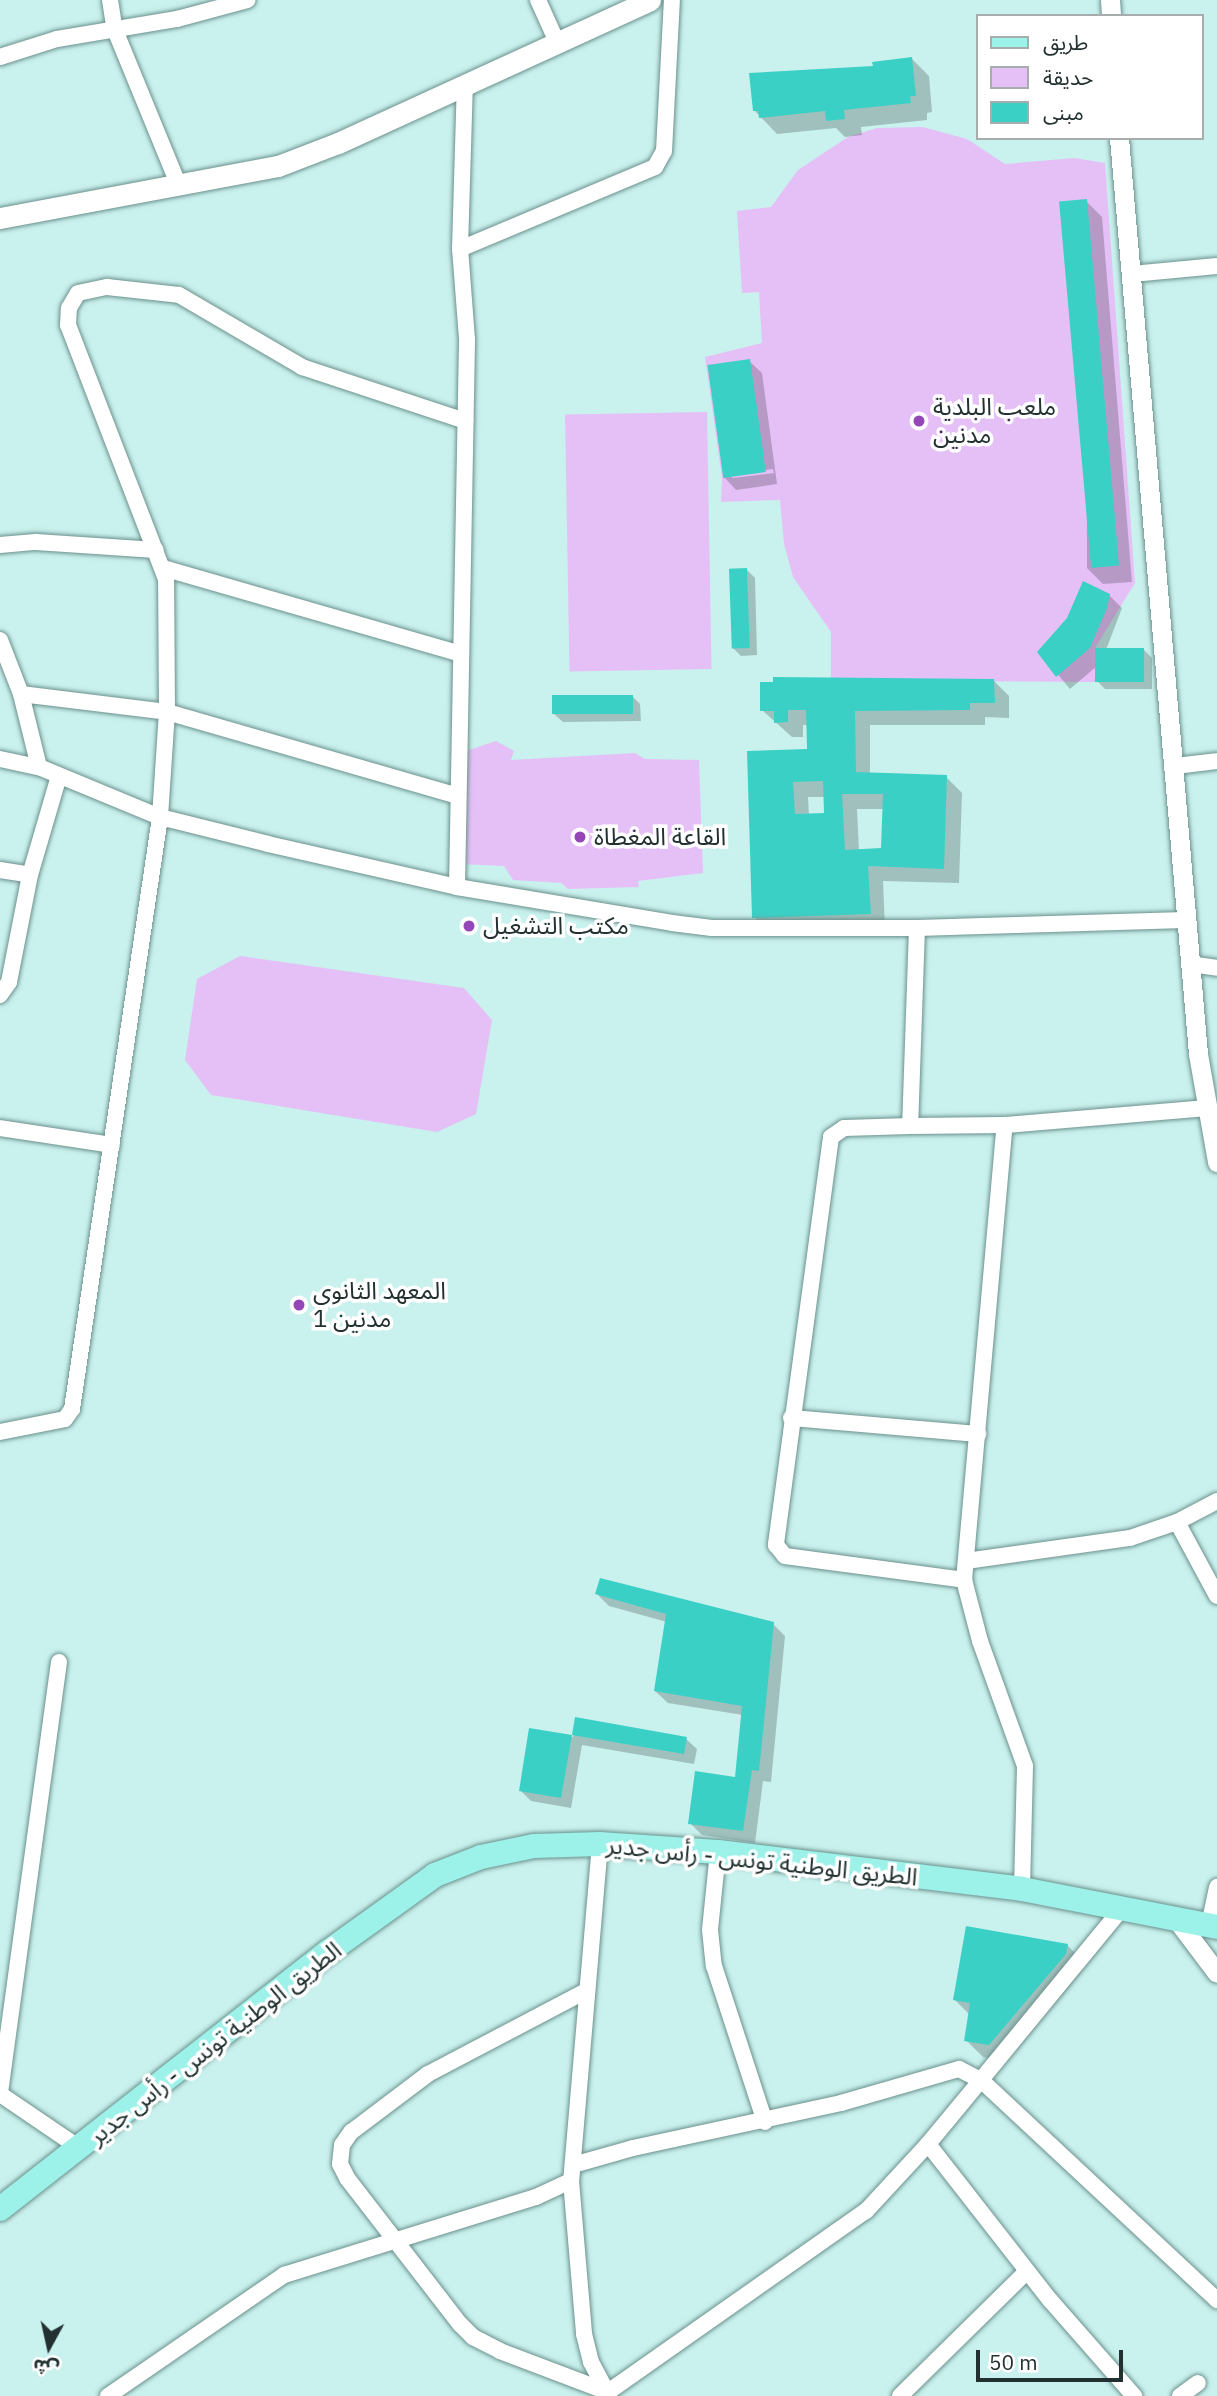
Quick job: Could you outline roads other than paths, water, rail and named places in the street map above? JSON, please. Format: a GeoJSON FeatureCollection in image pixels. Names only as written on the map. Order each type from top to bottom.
{"type":"FeatureCollection","features":[{"type":"Feature","properties":{"kind":"main road"},"geometry":{"type":"LineString","coordinates":[[0,218],[278,166],[465,85],[650,0]]}},
{"type":"Feature","properties":{"kind":"main road","name":"الطريق الوطنية تونس - رأس جدير"},"geometry":{"type":"LineString","coordinates":[[0,2209],[81,2149],[328,1952],[435,1874],[481,1857],[534,1846],[600,1844],[718,1852],[1022,1889],[1174,1916],[1213,1926]]}},
{"type":"Feature","properties":{"kind":"street"},"geometry":{"type":"LineString","coordinates":[[110,0],[115,30],[179,186]]}},
{"type":"Feature","properties":{"kind":"street"},"geometry":{"type":"LineString","coordinates":[[0,57],[57,39],[115,30],[248,0]]}},
{"type":"Feature","properties":{"kind":"street"},"geometry":{"type":"LineString","coordinates":[[538,0],[557,42]]}},
{"type":"Feature","properties":{"kind":"street"},"geometry":{"type":"LineString","coordinates":[[460,249],[655,167],[664,151],[672,0]]}},
{"type":"Feature","properties":{"kind":"street"},"geometry":{"type":"LineString","coordinates":[[457,887],[467,339],[460,249],[465,85]]}},
{"type":"Feature","properties":{"kind":"street"},"geometry":{"type":"LineString","coordinates":[[1119,140],[1175,766],[1185,919],[1198,1054],[1217,1162]]}},
{"type":"Feature","properties":{"kind":"street"},"geometry":{"type":"LineString","coordinates":[[1132,274],[1217,266]]}},
{"type":"Feature","properties":{"kind":"street"},"geometry":{"type":"LineString","coordinates":[[0,1432],[70,1415],[160,817],[167,712],[167,591],[163,568],[68,325],[69,308],[83,291],[138,288],[179,295],[302,367],[465,421]]}},
{"type":"Feature","properties":{"kind":"street"},"geometry":{"type":"LineString","coordinates":[[0,545],[36,542],[156,550]]}},
{"type":"Feature","properties":{"kind":"street"},"geometry":{"type":"LineString","coordinates":[[163,568],[461,654]]}},
{"type":"Feature","properties":{"kind":"street"},"geometry":{"type":"LineString","coordinates":[[0,640],[21,694],[39,767]]}},
{"type":"Feature","properties":{"kind":"street"},"geometry":{"type":"LineString","coordinates":[[21,694],[167,712],[458,796]]}},
{"type":"Feature","properties":{"kind":"street"},"geometry":{"type":"LineString","coordinates":[[0,759],[39,767],[160,817],[457,887],[712,928],[917,928],[1185,919]]}},
{"type":"Feature","properties":{"kind":"street"},"geometry":{"type":"LineString","coordinates":[[1175,766],[1217,761]]}},
{"type":"Feature","properties":{"kind":"street"},"geometry":{"type":"LineString","coordinates":[[0,995],[9,982],[30,875],[58,776]]}},
{"type":"Feature","properties":{"kind":"street"},"geometry":{"type":"LineString","coordinates":[[0,870],[30,875]]}},
{"type":"Feature","properties":{"kind":"street"},"geometry":{"type":"LineString","coordinates":[[910,1125],[917,928]]}},
{"type":"Feature","properties":{"kind":"street"},"geometry":{"type":"LineString","coordinates":[[1190,964],[1217,968]]}},
{"type":"Feature","properties":{"kind":"street"},"geometry":{"type":"LineString","coordinates":[[964,1580],[778,1553],[776,1538],[791,1418],[831,1137],[844,1128],[1005,1125],[1209,1108]]}},
{"type":"Feature","properties":{"kind":"street"},"geometry":{"type":"LineString","coordinates":[[1005,1125],[964,1580],[980,1641],[1025,1766],[1022,1889]]}},
{"type":"Feature","properties":{"kind":"street"},"geometry":{"type":"LineString","coordinates":[[0,1128],[112,1145]]}},
{"type":"Feature","properties":{"kind":"street"},"geometry":{"type":"LineString","coordinates":[[791,1418],[978,1434]]}},
{"type":"Feature","properties":{"kind":"street"},"geometry":{"type":"LineString","coordinates":[[966,1560],[1130,1538],[1177,1522],[1217,1501]]}},
{"type":"Feature","properties":{"kind":"street"},"geometry":{"type":"LineString","coordinates":[[1177,1522],[1217,1596]]}},
{"type":"Feature","properties":{"kind":"street"},"geometry":{"type":"LineString","coordinates":[[59,1662],[0,2094],[81,2149]]}},
{"type":"Feature","properties":{"kind":"street"},"geometry":{"type":"LineString","coordinates":[[600,1844],[572,2173],[584,2334],[591,2362],[609,2394]]}},
{"type":"Feature","properties":{"kind":"street"},"geometry":{"type":"LineString","coordinates":[[718,1852],[711,1948],[765,2122]]}},
{"type":"Feature","properties":{"kind":"street"},"geometry":{"type":"LineString","coordinates":[[1213,1926],[1217,1887]]}},
{"type":"Feature","properties":{"kind":"street"},"geometry":{"type":"LineString","coordinates":[[609,2394],[866,2211],[928,2144],[1123,1907]]}},
{"type":"Feature","properties":{"kind":"street"},"geometry":{"type":"LineString","coordinates":[[1174,1916],[1217,1973]]}},
{"type":"Feature","properties":{"kind":"street"},"geometry":{"type":"LineString","coordinates":[[586,1991],[428,2074],[351,2132],[341,2145],[342,2170],[473,2337],[609,2394]]}},
{"type":"Feature","properties":{"kind":"street"},"geometry":{"type":"LineString","coordinates":[[108,2396],[284,2275],[347,2252],[398,2242],[536,2197],[572,2173],[691,2134],[765,2122],[952,2068],[981,2080],[1217,2300]]}},
{"type":"Feature","properties":{"kind":"street"},"geometry":{"type":"LineString","coordinates":[[928,2144],[1027,2270],[1133,2396]]}},
{"type":"Feature","properties":{"kind":"street"},"geometry":{"type":"LineString","coordinates":[[900,2396],[1027,2270]]}},
{"type":"Feature","properties":{"kind":"street"},"geometry":{"type":"LineString","coordinates":[[1180,2396],[1198,2383]]}},
{"type":"Feature","properties":{"kind":"place","name":"ملعب البلدية مدنين"},"geometry":{"type":"Point","coordinates":[919,421]}},
{"type":"Feature","properties":{"kind":"place","name":"القاعة المغطاة"},"geometry":{"type":"Point","coordinates":[580,837]}},
{"type":"Feature","properties":{"kind":"place","name":"مكتب التشغيل"},"geometry":{"type":"Point","coordinates":[469,926]}},
{"type":"Feature","properties":{"kind":"place","name":"المعهد الثانوي مدنين 1"},"geometry":{"type":"Point","coordinates":[299,1305]}}]}
